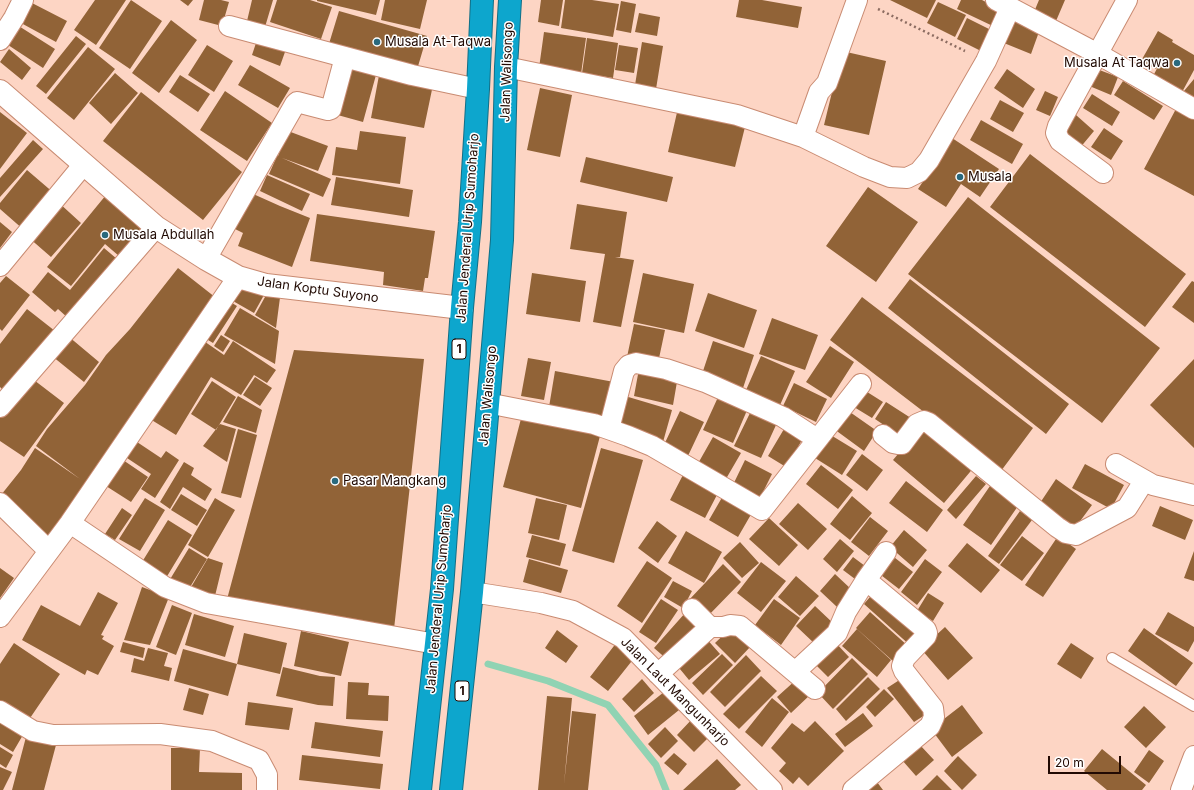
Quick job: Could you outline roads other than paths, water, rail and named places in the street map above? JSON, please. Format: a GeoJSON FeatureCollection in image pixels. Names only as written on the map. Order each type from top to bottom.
{"type":"FeatureCollection","features":[{"type":"Feature","properties":{"kind":"highway","name":"Jalan Jenderal Urip Sumoharjo"},"geometry":{"type":"LineString","coordinates":[[420,790],[443,581],[462,308],[470,222],[482,0]]}},
{"type":"Feature","properties":{"kind":"highway","name":"Jalan Walisongo"},"geometry":{"type":"LineString","coordinates":[[451,790],[472,592],[502,240],[506,67],[510,0]]}},
{"type":"Feature","properties":{"kind":"main road","name":"Jalan Koptu Suyono"},"geometry":{"type":"LineString","coordinates":[[0,91],[156,228],[238,277],[266,285],[462,308]]}},
{"type":"Feature","properties":{"kind":"street"},"geometry":{"type":"LineString","coordinates":[[0,40],[23,0]]}},
{"type":"Feature","properties":{"kind":"street"},"geometry":{"type":"LineString","coordinates":[[1103,173],[1060,141],[1056,133],[1058,126],[1127,0]]}},
{"type":"Feature","properties":{"kind":"street"},"geometry":{"type":"LineString","coordinates":[[803,137],[819,92],[827,83],[864,3]]}},
{"type":"Feature","properties":{"kind":"street"},"geometry":{"type":"LineString","coordinates":[[506,67],[737,115],[803,137],[864,167],[890,177],[907,178],[919,172],[929,160],[986,61],[1004,3],[1098,54],[1194,110]]}},
{"type":"Feature","properties":{"kind":"street"},"geometry":{"type":"LineString","coordinates":[[229,26],[412,75],[478,89]]}},
{"type":"Feature","properties":{"kind":"street"},"geometry":{"type":"LineString","coordinates":[[206,259],[295,104],[297,102],[328,110],[331,109],[344,57]]}},
{"type":"Feature","properties":{"kind":"street"},"geometry":{"type":"LineString","coordinates":[[0,266],[84,164]]}},
{"type":"Feature","properties":{"kind":"street"},"geometry":{"type":"LineString","coordinates":[[0,407],[156,228]]}},
{"type":"Feature","properties":{"kind":"street"},"geometry":{"type":"LineString","coordinates":[[0,617],[70,523],[238,277]]}},
{"type":"Feature","properties":{"kind":"street"},"geometry":{"type":"LineString","coordinates":[[609,429],[624,371],[629,364],[636,363],[666,369],[706,382],[783,417],[817,439]]}},
{"type":"Feature","properties":{"kind":"street"},"geometry":{"type":"LineString","coordinates":[[487,403],[594,424],[609,429],[652,446],[762,510],[861,384]]}},
{"type":"Feature","properties":{"kind":"street"},"geometry":{"type":"LineString","coordinates":[[883,435],[893,443],[902,444],[917,424],[924,421],[929,423],[1057,527],[1066,533],[1076,535],[1127,508],[1144,481]]}},
{"type":"Feature","properties":{"kind":"street"},"geometry":{"type":"LineString","coordinates":[[1116,464],[1153,485],[1194,495]]}},
{"type":"Feature","properties":{"kind":"street"},"geometry":{"type":"LineString","coordinates":[[0,503],[49,551]]}},
{"type":"Feature","properties":{"kind":"street"},"geometry":{"type":"LineString","coordinates":[[70,523],[165,587],[206,603],[436,644]]}},
{"type":"Feature","properties":{"kind":"street"},"geometry":{"type":"LineString","coordinates":[[796,672],[837,633],[846,612],[886,552]]}},
{"type":"Feature","properties":{"kind":"street"},"geometry":{"type":"LineString","coordinates":[[853,790],[930,726],[934,717],[933,708],[904,671],[902,666],[905,658],[926,636],[926,630],[866,580]]}},
{"type":"Feature","properties":{"kind":"street","name":"Jalan Laut Mangunharjo"},"geometry":{"type":"LineString","coordinates":[[472,592],[541,603],[573,611],[623,638],[772,790]]}},
{"type":"Feature","properties":{"kind":"street"},"geometry":{"type":"LineString","coordinates":[[692,609],[710,627]]}},
{"type":"Feature","properties":{"kind":"street"},"geometry":{"type":"LineString","coordinates":[[658,674],[710,627],[723,627],[730,625],[740,626],[815,689]]}},
{"type":"Feature","properties":{"kind":"street"},"geometry":{"type":"LineString","coordinates":[[0,710],[33,731],[53,734],[160,734],[212,740],[259,760],[267,775],[267,790]]}},
{"type":"Feature","properties":{"kind":"street"},"geometry":{"type":"LineString","coordinates":[[1181,790],[1194,756]]}},
{"type":"Feature","properties":{"kind":"lane"},"geometry":{"type":"LineString","coordinates":[[1112,658],[1194,706]]}},
{"type":"Feature","properties":{"kind":"waterway"},"geometry":{"type":"LineString","coordinates":[[488,664],[548,681],[608,705],[656,765],[666,790]]}},
{"type":"Feature","properties":{"kind":"place","name":"Musala At-Taqwa"},"geometry":{"type":"Point","coordinates":[377,42]}},
{"type":"Feature","properties":{"kind":"place","name":"Musala At Taqwa"},"geometry":{"type":"Point","coordinates":[1177,63]}},
{"type":"Feature","properties":{"kind":"place","name":"Musala"},"geometry":{"type":"Point","coordinates":[960,177]}},
{"type":"Feature","properties":{"kind":"place","name":"Musala Abdullah"},"geometry":{"type":"Point","coordinates":[105,235]}},
{"type":"Feature","properties":{"kind":"place","name":"Pasar Mangkang"},"geometry":{"type":"Point","coordinates":[335,481]}}]}
